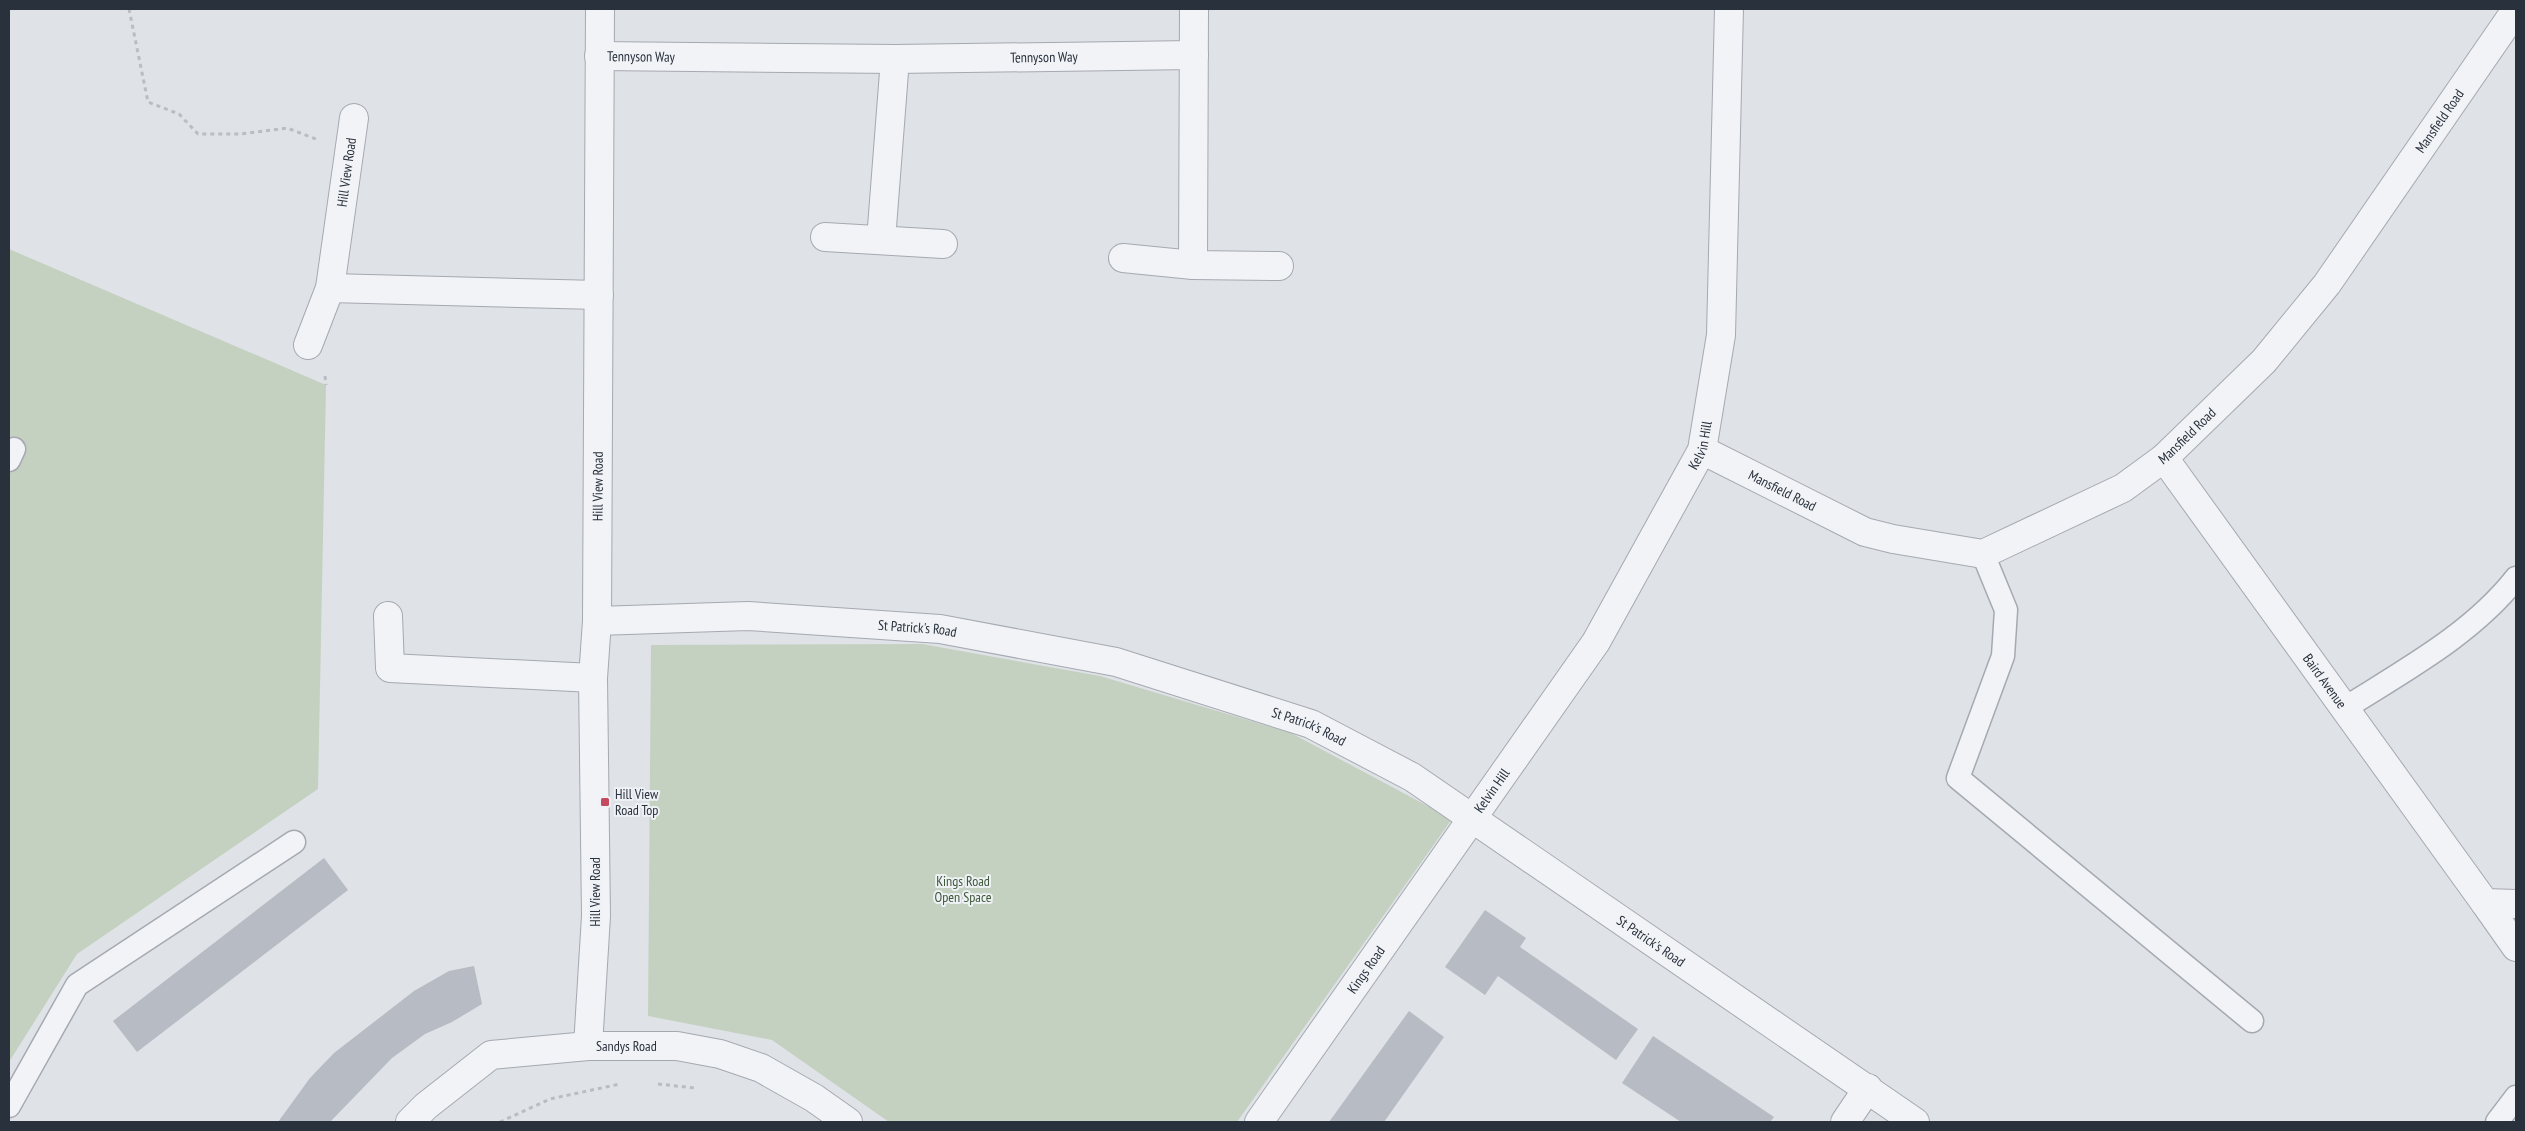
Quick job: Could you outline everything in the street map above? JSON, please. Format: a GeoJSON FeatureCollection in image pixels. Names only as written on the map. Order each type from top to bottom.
{"type":"FeatureCollection","features":[{"type":"Feature","properties":{"kind":"street","name":"Hill View Road"},"geometry":{"type":"LineString","coordinates":[[588,1046],[596,916],[593,678],[597,621],[600,9]]}},
{"type":"Feature","properties":{"kind":"street"},"geometry":{"type":"LineString","coordinates":[[1194,9],[1194,265]]}},
{"type":"Feature","properties":{"kind":"street","name":"Kelvin Hill"},"geometry":{"type":"LineString","coordinates":[[1472,817],[1596,642],[1702,450],[1721,335],[1729,9]]}},
{"type":"Feature","properties":{"kind":"street","name":"Mansfield Road"},"geometry":{"type":"LineString","coordinates":[[1702,450],[1865,532],[1893,539],[1983,554],[2123,488],[2164,458],[2264,361],[2327,284],[2516,10]]}},
{"type":"Feature","properties":{"kind":"street","name":"Tennyson Way"},"geometry":{"type":"LineString","coordinates":[[599,56],[895,59],[1194,56]]}},
{"type":"Feature","properties":{"kind":"street"},"geometry":{"type":"LineString","coordinates":[[881,240],[895,59]]}},
{"type":"Feature","properties":{"kind":"street","name":"Hill View Road"},"geometry":{"type":"LineString","coordinates":[[308,345],[330,288],[348,148],[354,118]]}},
{"type":"Feature","properties":{"kind":"street"},"geometry":{"type":"LineString","coordinates":[[825,237],[943,244]]}},
{"type":"Feature","properties":{"kind":"street"},"geometry":{"type":"LineString","coordinates":[[1123,258],[1194,265],[1279,266]]}},
{"type":"Feature","properties":{"kind":"street"},"geometry":{"type":"LineString","coordinates":[[330,288],[599,295]]}},
{"type":"Feature","properties":{"kind":"street","name":"Baird Avenue"},"geometry":{"type":"LineString","coordinates":[[2164,458],[2516,947]]}},
{"type":"Feature","properties":{"kind":"street"},"geometry":{"type":"LineString","coordinates":[[388,616],[390,668],[593,678]]}},
{"type":"Feature","properties":{"kind":"street","name":"St Patrick's Road"},"geometry":{"type":"LineString","coordinates":[[597,621],[748,616],[940,629],[1116,662],[1311,724],[1412,777],[1915,1122]]}},
{"type":"Feature","properties":{"kind":"street","name":"Kings Road"},"geometry":{"type":"LineString","coordinates":[[1259,1122],[1472,817]]}},
{"type":"Feature","properties":{"kind":"street"},"geometry":{"type":"LineString","coordinates":[[2484,903],[2516,904]]}},
{"type":"Feature","properties":{"kind":"street","name":"Sandys Road"},"geometry":{"type":"LineString","coordinates":[[410,1122],[426,1106],[491,1055],[588,1046],[676,1046],[720,1054],[761,1068],[814,1098],[848,1122]]}},
{"type":"Feature","properties":{"kind":"street"},"geometry":{"type":"LineString","coordinates":[[1845,1122],[1868,1088]]}},
{"type":"Feature","properties":{"kind":"lane"},"geometry":{"type":"LineString","coordinates":[[1983,554],[2006,610],[2003,656],[1958,778],[2252,1021]]}},
{"type":"Feature","properties":{"kind":"lane"},"geometry":{"type":"LineString","coordinates":[[2345,708],[2432,653],[2501,597],[2516,578]]}},
{"type":"Feature","properties":{"kind":"lane"},"geometry":{"type":"LineString","coordinates":[[9,1106],[77,985],[294,842]]}},
{"type":"Feature","properties":{"kind":"lane"},"geometry":{"type":"LineString","coordinates":[[2497,1122],[2516,1097]]}},
{"type":"Feature","properties":{"kind":"path"},"geometry":{"type":"LineString","coordinates":[[129,9],[148,102],[179,114],[198,134],[240,134],[287,128],[348,148]]}},
{"type":"Feature","properties":{"kind":"path"},"geometry":{"type":"LineString","coordinates":[[500,1122],[550,1099],[584,1090],[624,1083]]}},
{"type":"Feature","properties":{"kind":"path"},"geometry":{"type":"LineString","coordinates":[[651,1084],[699,1088]]}},
{"type":"Feature","properties":{"kind":"green space"},"geometry":{"type":"Polygon","coordinates":[[[9,249],[326,385],[318,789],[77,954],[9,1062],[9,249]]]}},
{"type":"Feature","properties":{"kind":"green space","name":"Kings Road Open Space"},"geometry":{"type":"Polygon","coordinates":[[[922,644],[1100,676],[1291,733],[1452,819],[1237,1122],[889,1122],[772,1040],[648,1016],[651,645],[922,644]]]}},
{"type":"Feature","properties":{"kind":"building"},"geometry":{"type":"Polygon","coordinates":[[[324,858],[348,890],[137,1052],[113,1021],[324,858]]]}},
{"type":"Feature","properties":{"kind":"building"},"geometry":{"type":"Polygon","coordinates":[[[1485,910],[1526,938],[1520,947],[1638,1029],[1616,1060],[1498,976],[1485,995],[1445,967],[1485,910]]]}},
{"type":"Feature","properties":{"kind":"building"},"geometry":{"type":"Polygon","coordinates":[[[474,966],[482,1004],[452,1022],[425,1034],[392,1058],[330,1122],[278,1122],[310,1078],[334,1053],[414,991],[449,971],[474,966]]]}},
{"type":"Feature","properties":{"kind":"building"},"geometry":{"type":"Polygon","coordinates":[[[1409,1011],[1444,1037],[1384,1122],[1329,1122],[1409,1011]]]}},
{"type":"Feature","properties":{"kind":"building"},"geometry":{"type":"Polygon","coordinates":[[[1653,1036],[1774,1117],[1770,1122],[1681,1122],[1622,1083],[1653,1036]]]}},
{"type":"Feature","properties":{"kind":"place","name":"Hill View Road Top"},"geometry":{"type":"Point","coordinates":[605,802]}}]}
